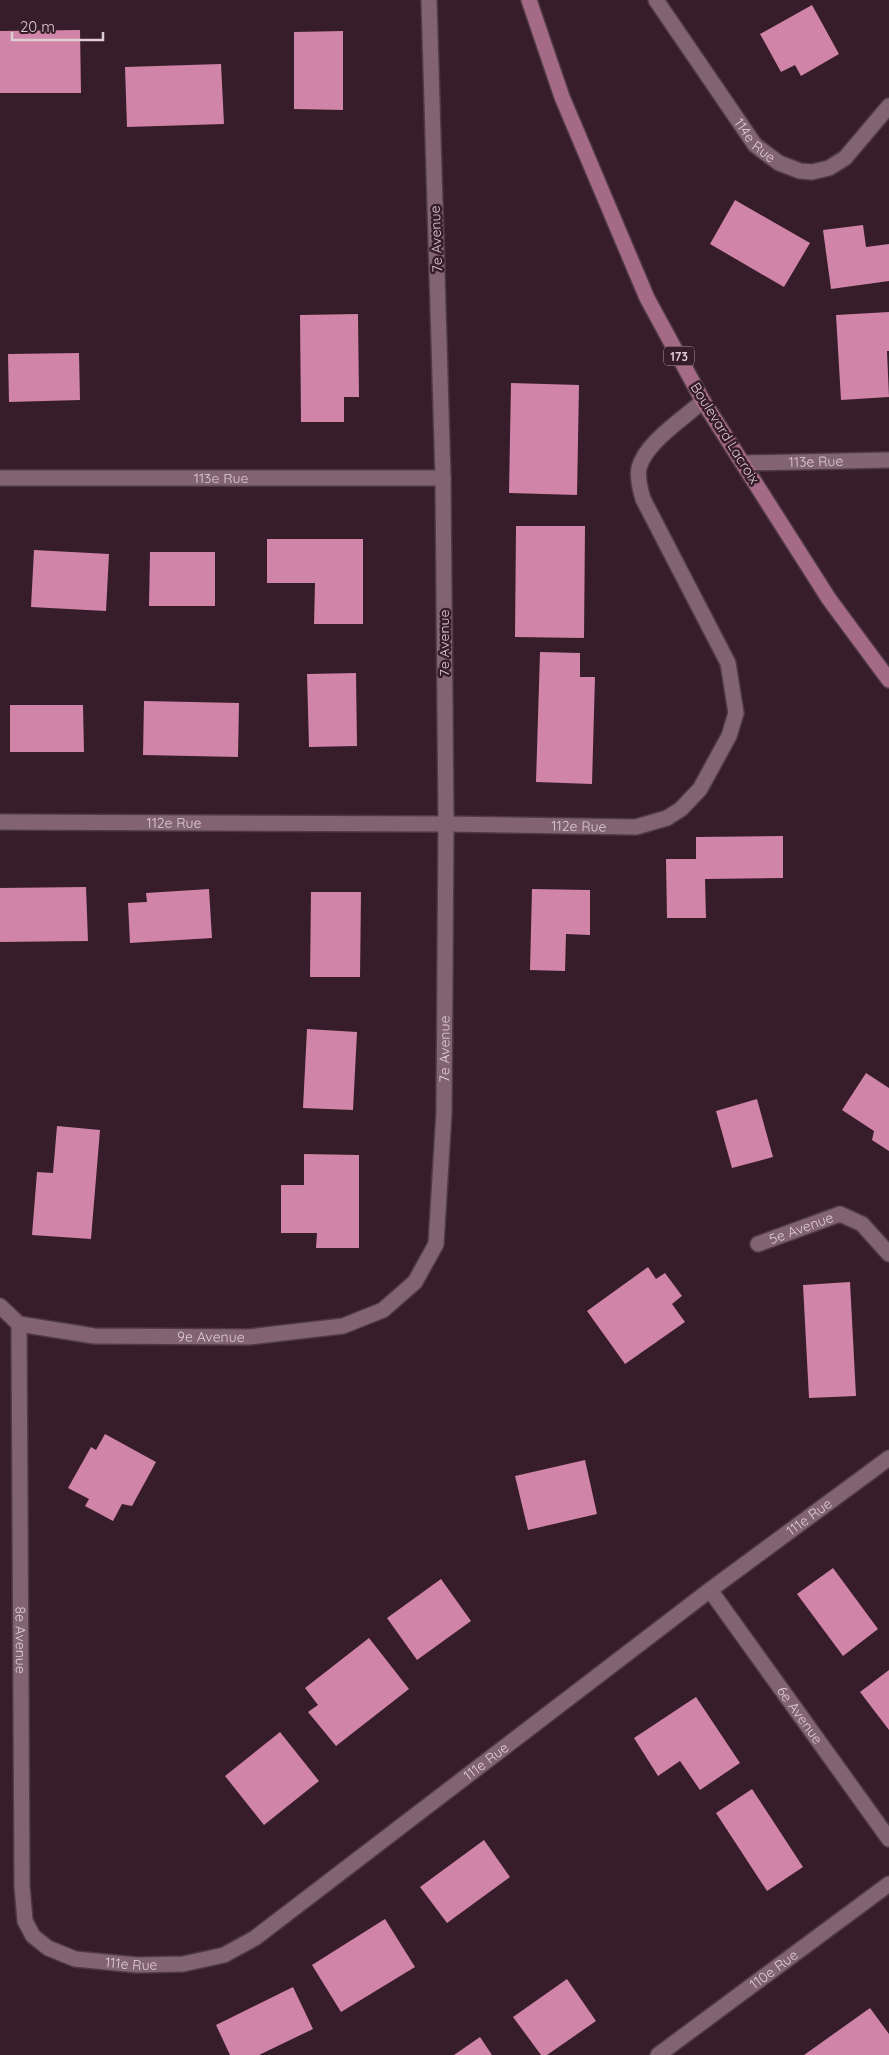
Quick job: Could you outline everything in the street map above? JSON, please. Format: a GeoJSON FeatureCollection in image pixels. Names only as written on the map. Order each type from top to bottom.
{"type":"FeatureCollection","features":[{"type":"Feature","properties":{"kind":"main road","name":"Boulevard Lacroix"},"geometry":{"type":"LineString","coordinates":[[529,0],[562,97],[647,298],[703,401],[829,599],[889,680]]}},
{"type":"Feature","properties":{"kind":"street","name":"7e Avenue"},"geometry":{"type":"LineString","coordinates":[[415,1282],[436,1244],[444,1112],[446,824],[443,478],[429,0]]}},
{"type":"Feature","properties":{"kind":"street","name":"114e Rue"},"geometry":{"type":"LineString","coordinates":[[656,0],[755,145],[779,163],[800,172],[812,172],[829,168],[846,158],[889,106]]}},
{"type":"Feature","properties":{"kind":"street","name":"112e Rue"},"geometry":{"type":"LineString","coordinates":[[0,822],[446,824],[636,827],[667,818],[681,809],[700,789],[729,736],[736,713],[728,663],[638,486],[639,468],[647,453],[703,401]]}},
{"type":"Feature","properties":{"kind":"street","name":"113e Rue"},"geometry":{"type":"LineString","coordinates":[[744,463],[889,460]]}},
{"type":"Feature","properties":{"kind":"street","name":"113e Rue"},"geometry":{"type":"LineString","coordinates":[[0,478],[443,478]]}},
{"type":"Feature","properties":{"kind":"street","name":"5e Avenue"},"geometry":{"type":"LineString","coordinates":[[758,1244],[840,1214],[862,1224],[889,1254]]}},
{"type":"Feature","properties":{"kind":"street","name":"9e Avenue"},"geometry":{"type":"LineString","coordinates":[[19,1324],[94,1336],[249,1337],[268,1335],[343,1326],[383,1310],[415,1282]]}},
{"type":"Feature","properties":{"kind":"street"},"geometry":{"type":"LineString","coordinates":[[0,1306],[19,1324]]}},
{"type":"Feature","properties":{"kind":"street","name":"8e Avenue"},"geometry":{"type":"LineString","coordinates":[[19,1324],[22,1886],[25,1921],[34,1936],[48,1948]]}},
{"type":"Feature","properties":{"kind":"street","name":"111e Rue"},"geometry":{"type":"LineString","coordinates":[[48,1948],[75,1959],[137,1965],[183,1964],[224,1955],[254,1938],[710,1590],[889,1458]]}},
{"type":"Feature","properties":{"kind":"street","name":"6e Avenue"},"geometry":{"type":"LineString","coordinates":[[710,1590],[889,1839]]}},
{"type":"Feature","properties":{"kind":"street","name":"110e Rue"},"geometry":{"type":"LineString","coordinates":[[658,2055],[889,1884]]}},
{"type":"Feature","properties":{"kind":"building"},"geometry":{"type":"Polygon","coordinates":[[[812,5],[839,54],[801,76],[795,65],[781,72],[760,34],[812,5]]]}},
{"type":"Feature","properties":{"kind":"building"},"geometry":{"type":"Polygon","coordinates":[[[80,30],[81,93],[0,93],[0,31],[80,30]]]}},
{"type":"Feature","properties":{"kind":"building"},"geometry":{"type":"Polygon","coordinates":[[[343,31],[343,110],[294,109],[294,32],[343,31]]]}},
{"type":"Feature","properties":{"kind":"building"},"geometry":{"type":"Polygon","coordinates":[[[221,64],[224,124],[127,127],[125,67],[221,64]]]}},
{"type":"Feature","properties":{"kind":"building"},"geometry":{"type":"Polygon","coordinates":[[[735,200],[810,243],[784,287],[710,244],[735,200]]]}},
{"type":"Feature","properties":{"kind":"building"},"geometry":{"type":"Polygon","coordinates":[[[863,225],[866,247],[889,244],[889,281],[831,289],[823,230],[863,225]]]}},
{"type":"Feature","properties":{"kind":"building"},"geometry":{"type":"Polygon","coordinates":[[[889,312],[889,351],[887,351],[889,397],[841,400],[836,315],[889,312]]]}},
{"type":"Feature","properties":{"kind":"building"},"geometry":{"type":"Polygon","coordinates":[[[358,314],[359,397],[344,397],[344,422],[301,422],[300,315],[358,314]]]}},
{"type":"Feature","properties":{"kind":"building"},"geometry":{"type":"Polygon","coordinates":[[[79,353],[80,400],[9,402],[8,354],[79,353]]]}},
{"type":"Feature","properties":{"kind":"building"},"geometry":{"type":"Polygon","coordinates":[[[511,383],[579,385],[577,495],[509,493],[511,383]]]}},
{"type":"Feature","properties":{"kind":"building"},"geometry":{"type":"Polygon","coordinates":[[[516,526],[585,526],[584,638],[515,637],[516,526]]]}},
{"type":"Feature","properties":{"kind":"building"},"geometry":{"type":"Polygon","coordinates":[[[267,539],[363,539],[363,624],[314,624],[315,583],[267,583],[267,539]]]}},
{"type":"Feature","properties":{"kind":"building"},"geometry":{"type":"Polygon","coordinates":[[[34,550],[109,554],[106,611],[31,607],[34,550]]]}},
{"type":"Feature","properties":{"kind":"building"},"geometry":{"type":"Polygon","coordinates":[[[150,552],[215,552],[215,606],[149,606],[150,552]]]}},
{"type":"Feature","properties":{"kind":"building"},"geometry":{"type":"Polygon","coordinates":[[[540,652],[580,653],[580,677],[595,677],[592,784],[536,782],[540,652]]]}},
{"type":"Feature","properties":{"kind":"building"},"geometry":{"type":"Polygon","coordinates":[[[356,673],[357,746],[309,747],[307,674],[356,673]]]}},
{"type":"Feature","properties":{"kind":"building"},"geometry":{"type":"Polygon","coordinates":[[[144,701],[239,703],[238,757],[143,755],[144,701]]]}},
{"type":"Feature","properties":{"kind":"building"},"geometry":{"type":"Polygon","coordinates":[[[10,705],[83,705],[84,752],[10,752],[10,705]]]}},
{"type":"Feature","properties":{"kind":"building"},"geometry":{"type":"Polygon","coordinates":[[[783,836],[783,878],[705,879],[706,918],[667,918],[666,859],[696,859],[696,837],[783,836]]]}},
{"type":"Feature","properties":{"kind":"building"},"geometry":{"type":"Polygon","coordinates":[[[86,887],[88,941],[0,942],[0,888],[86,887]]]}},
{"type":"Feature","properties":{"kind":"building"},"geometry":{"type":"Polygon","coordinates":[[[209,889],[212,938],[130,943],[128,903],[147,902],[146,893],[209,889]]]}},
{"type":"Feature","properties":{"kind":"building"},"geometry":{"type":"Polygon","coordinates":[[[532,889],[590,890],[590,935],[566,934],[565,971],[530,970],[532,889]]]}},
{"type":"Feature","properties":{"kind":"building"},"geometry":{"type":"Polygon","coordinates":[[[311,892],[361,892],[360,977],[310,977],[311,892]]]}},
{"type":"Feature","properties":{"kind":"building"},"geometry":{"type":"Polygon","coordinates":[[[307,1029],[357,1032],[353,1110],[303,1108],[307,1029]]]}},
{"type":"Feature","properties":{"kind":"building"},"geometry":{"type":"Polygon","coordinates":[[[866,1073],[889,1088],[889,1151],[872,1140],[874,1131],[842,1110],[866,1073]]]}},
{"type":"Feature","properties":{"kind":"building"},"geometry":{"type":"Polygon","coordinates":[[[757,1099],[773,1157],[732,1168],[716,1111],[757,1099]]]}},
{"type":"Feature","properties":{"kind":"building"},"geometry":{"type":"Polygon","coordinates":[[[57,1126],[100,1130],[91,1239],[32,1235],[37,1172],[53,1173],[57,1126]]]}},
{"type":"Feature","properties":{"kind":"building"},"geometry":{"type":"Polygon","coordinates":[[[304,1154],[359,1155],[359,1248],[316,1248],[317,1233],[281,1233],[281,1185],[304,1185],[304,1154]]]}},
{"type":"Feature","properties":{"kind":"building"},"geometry":{"type":"Polygon","coordinates":[[[648,1267],[656,1279],[665,1273],[682,1296],[672,1304],[685,1322],[625,1364],[587,1311],[648,1267]]]}},
{"type":"Feature","properties":{"kind":"building"},"geometry":{"type":"Polygon","coordinates":[[[850,1282],[856,1396],[809,1398],[803,1285],[850,1282]]]}},
{"type":"Feature","properties":{"kind":"building"},"geometry":{"type":"Polygon","coordinates":[[[105,1434],[156,1462],[132,1506],[122,1504],[113,1521],[85,1506],[89,1499],[68,1488],[91,1447],[96,1450],[105,1434]]]}},
{"type":"Feature","properties":{"kind":"building"},"geometry":{"type":"Polygon","coordinates":[[[585,1460],[597,1514],[528,1530],[515,1476],[585,1460]]]}},
{"type":"Feature","properties":{"kind":"building"},"geometry":{"type":"Polygon","coordinates":[[[833,1568],[878,1629],[843,1656],[797,1594],[833,1568]]]}},
{"type":"Feature","properties":{"kind":"building"},"geometry":{"type":"Polygon","coordinates":[[[441,1579],[471,1621],[417,1660],[387,1618],[441,1579]]]}},
{"type":"Feature","properties":{"kind":"building"},"geometry":{"type":"Polygon","coordinates":[[[369,1638],[409,1689],[336,1746],[308,1712],[318,1705],[305,1688],[369,1638]]]}},
{"type":"Feature","properties":{"kind":"building"},"geometry":{"type":"Polygon","coordinates":[[[889,1670],[889,1730],[860,1692],[889,1670]]]}},
{"type":"Feature","properties":{"kind":"building"},"geometry":{"type":"Polygon","coordinates":[[[696,1697],[740,1763],[700,1790],[680,1761],[658,1776],[634,1738],[696,1697]]]}},
{"type":"Feature","properties":{"kind":"building"},"geometry":{"type":"Polygon","coordinates":[[[280,1732],[319,1781],[264,1825],[225,1776],[280,1732]]]}},
{"type":"Feature","properties":{"kind":"building"},"geometry":{"type":"Polygon","coordinates":[[[752,1789],[803,1867],[767,1891],[716,1813],[752,1789]]]}},
{"type":"Feature","properties":{"kind":"building"},"geometry":{"type":"Polygon","coordinates":[[[484,1840],[510,1877],[447,1923],[420,1887],[484,1840]]]}},
{"type":"Feature","properties":{"kind":"building"},"geometry":{"type":"Polygon","coordinates":[[[385,1919],[415,1967],[341,2012],[312,1965],[385,1919]]]}},
{"type":"Feature","properties":{"kind":"building"},"geometry":{"type":"Polygon","coordinates":[[[567,1979],[596,2021],[547,2055],[541,2055],[513,2017],[567,1979]]]}},
{"type":"Feature","properties":{"kind":"building"},"geometry":{"type":"Polygon","coordinates":[[[293,1987],[313,2029],[259,2055],[230,2055],[216,2025],[293,1987]]]}},
{"type":"Feature","properties":{"kind":"building"},"geometry":{"type":"Polygon","coordinates":[[[870,2008],[889,2034],[889,2055],[804,2055],[870,2008]]]}},
{"type":"Feature","properties":{"kind":"building"},"geometry":{"type":"Polygon","coordinates":[[[480,2037],[492,2055],[454,2055],[480,2037]]]}}]}
